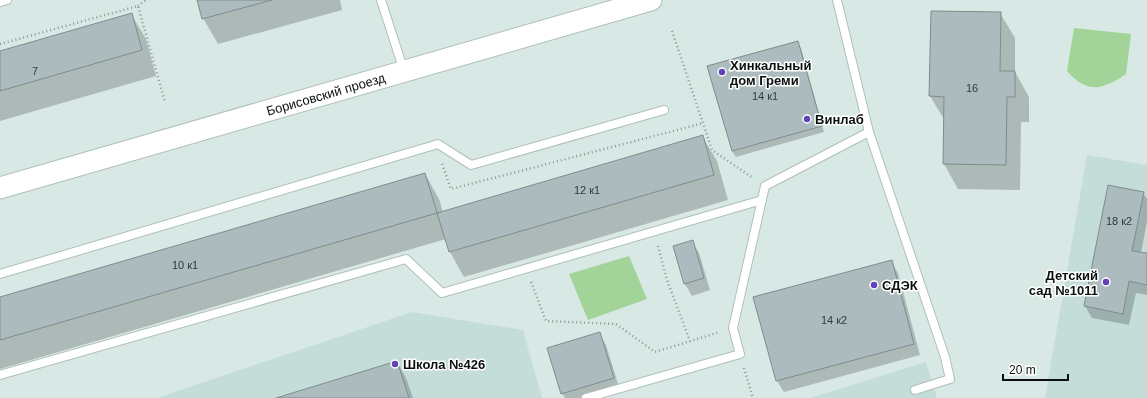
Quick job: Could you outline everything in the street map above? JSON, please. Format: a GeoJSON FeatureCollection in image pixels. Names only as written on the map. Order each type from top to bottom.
{"type":"FeatureCollection","features":[{"type":"Feature","properties":{"kind":"street","name":"Борисовский проезд"},"geometry":{"type":"LineString","coordinates":[[0,188],[651,0]]}},
{"type":"Feature","properties":{"kind":"lane"},"geometry":{"type":"LineString","coordinates":[[0,2],[7,0]]}},
{"type":"Feature","properties":{"kind":"lane"},"geometry":{"type":"LineString","coordinates":[[381,0],[404,71]]}},
{"type":"Feature","properties":{"kind":"lane"},"geometry":{"type":"LineString","coordinates":[[836,0],[869,132],[945,357],[950,379],[915,390]]}},
{"type":"Feature","properties":{"kind":"lane"},"geometry":{"type":"LineString","coordinates":[[0,274],[438,144],[471,165],[664,110]]}},
{"type":"Feature","properties":{"kind":"lane"},"geometry":{"type":"LineString","coordinates":[[586,398],[740,354],[732,328],[765,186],[869,132]]}},
{"type":"Feature","properties":{"kind":"lane"},"geometry":{"type":"LineString","coordinates":[[0,375],[406,259],[442,294],[762,200]]}},
{"type":"Feature","properties":{"kind":"path"},"geometry":{"type":"LineString","coordinates":[[0,44],[138,6],[146,0]]}},
{"type":"Feature","properties":{"kind":"path"},"geometry":{"type":"LineString","coordinates":[[138,6],[165,102]]}},
{"type":"Feature","properties":{"kind":"path"},"geometry":{"type":"LineString","coordinates":[[672,32],[712,150],[765,186]]}},
{"type":"Feature","properties":{"kind":"path"},"geometry":{"type":"LineString","coordinates":[[440,159],[451,189],[704,123]]}},
{"type":"Feature","properties":{"kind":"path"},"geometry":{"type":"LineString","coordinates":[[654,232],[668,280],[690,341]]}},
{"type":"Feature","properties":{"kind":"path"},"geometry":{"type":"LineString","coordinates":[[526,269],[546,321],[616,324],[655,352],[732,328]]}},
{"type":"Feature","properties":{"kind":"path"},"geometry":{"type":"LineString","coordinates":[[740,354],[753,398]]}},
{"type":"Feature","properties":{"kind":"shaded area","name":"Детский сад №1011"},"geometry":{"type":"Polygon","coordinates":[[[1087,155],[1147,165],[1147,398],[1045,398],[1087,155]]]}},
{"type":"Feature","properties":{"kind":"shaded area","name":"Школа №426"},"geometry":{"type":"Polygon","coordinates":[[[412,312],[523,330],[542,398],[157,398],[412,312]]]}},
{"type":"Feature","properties":{"kind":"shaded area"},"geometry":{"type":"Polygon","coordinates":[[[926,362],[937,398],[810,398],[926,362]]]}},
{"type":"Feature","properties":{"kind":"green space"},"geometry":{"type":"Polygon","coordinates":[[[1074,28],[1131,34],[1126,74],[1110,84],[1095,87],[1081,83],[1074,78],[1067,71],[1074,28]]]}},
{"type":"Feature","properties":{"kind":"green space"},"geometry":{"type":"Polygon","coordinates":[[[629,256],[647,299],[588,320],[569,274],[629,256]]]}},
{"type":"Feature","properties":{"kind":"building"},"geometry":{"type":"Polygon","coordinates":[[[197,0],[272,0],[202,19],[197,0]]]}},
{"type":"Feature","properties":{"kind":"building"},"geometry":{"type":"Polygon","coordinates":[[[931,11],[1001,12],[1000,71],[1015,71],[1015,97],[1007,97],[1006,165],[943,164],[944,97],[929,96],[931,11]]]}},
{"type":"Feature","properties":{"kind":"building"},"geometry":{"type":"Polygon","coordinates":[[[132,13],[142,50],[0,91],[0,51],[132,13]]]}},
{"type":"Feature","properties":{"kind":"building"},"geometry":{"type":"Polygon","coordinates":[[[798,41],[822,126],[732,151],[707,66],[798,41]]]}},
{"type":"Feature","properties":{"kind":"building"},"geometry":{"type":"Polygon","coordinates":[[[703,135],[714,175],[449,252],[437,213],[703,135]]]}},
{"type":"Feature","properties":{"kind":"building"},"geometry":{"type":"Polygon","coordinates":[[[425,173],[437,213],[0,340],[0,297],[425,173]]]}},
{"type":"Feature","properties":{"kind":"building"},"geometry":{"type":"Polygon","coordinates":[[[1108,185],[1144,192],[1132,251],[1147,253],[1147,285],[1129,281],[1123,314],[1084,306],[1108,185]]]}},
{"type":"Feature","properties":{"kind":"building"},"geometry":{"type":"Polygon","coordinates":[[[693,240],[704,278],[684,284],[673,246],[693,240]]]}},
{"type":"Feature","properties":{"kind":"building"},"geometry":{"type":"Polygon","coordinates":[[[892,260],[914,344],[776,381],[753,297],[892,260]]]}},
{"type":"Feature","properties":{"kind":"building"},"geometry":{"type":"Polygon","coordinates":[[[600,332],[614,378],[561,394],[547,348],[600,332]]]}},
{"type":"Feature","properties":{"kind":"building"},"geometry":{"type":"Polygon","coordinates":[[[397,361],[409,398],[276,398],[397,361]]]}},
{"type":"Feature","properties":{"kind":"place","name":"Хинкальный дом Греми"},"geometry":{"type":"Point","coordinates":[722,72]}},
{"type":"Feature","properties":{"kind":"place","name":"Винлаб"},"geometry":{"type":"Point","coordinates":[807,119]}},
{"type":"Feature","properties":{"kind":"place","name":"Детский сад №1011"},"geometry":{"type":"Point","coordinates":[1106,282]}},
{"type":"Feature","properties":{"kind":"place","name":"СДЭК"},"geometry":{"type":"Point","coordinates":[874,285]}},
{"type":"Feature","properties":{"kind":"place","name":"Школа №426"},"geometry":{"type":"Point","coordinates":[395,364]}}]}
